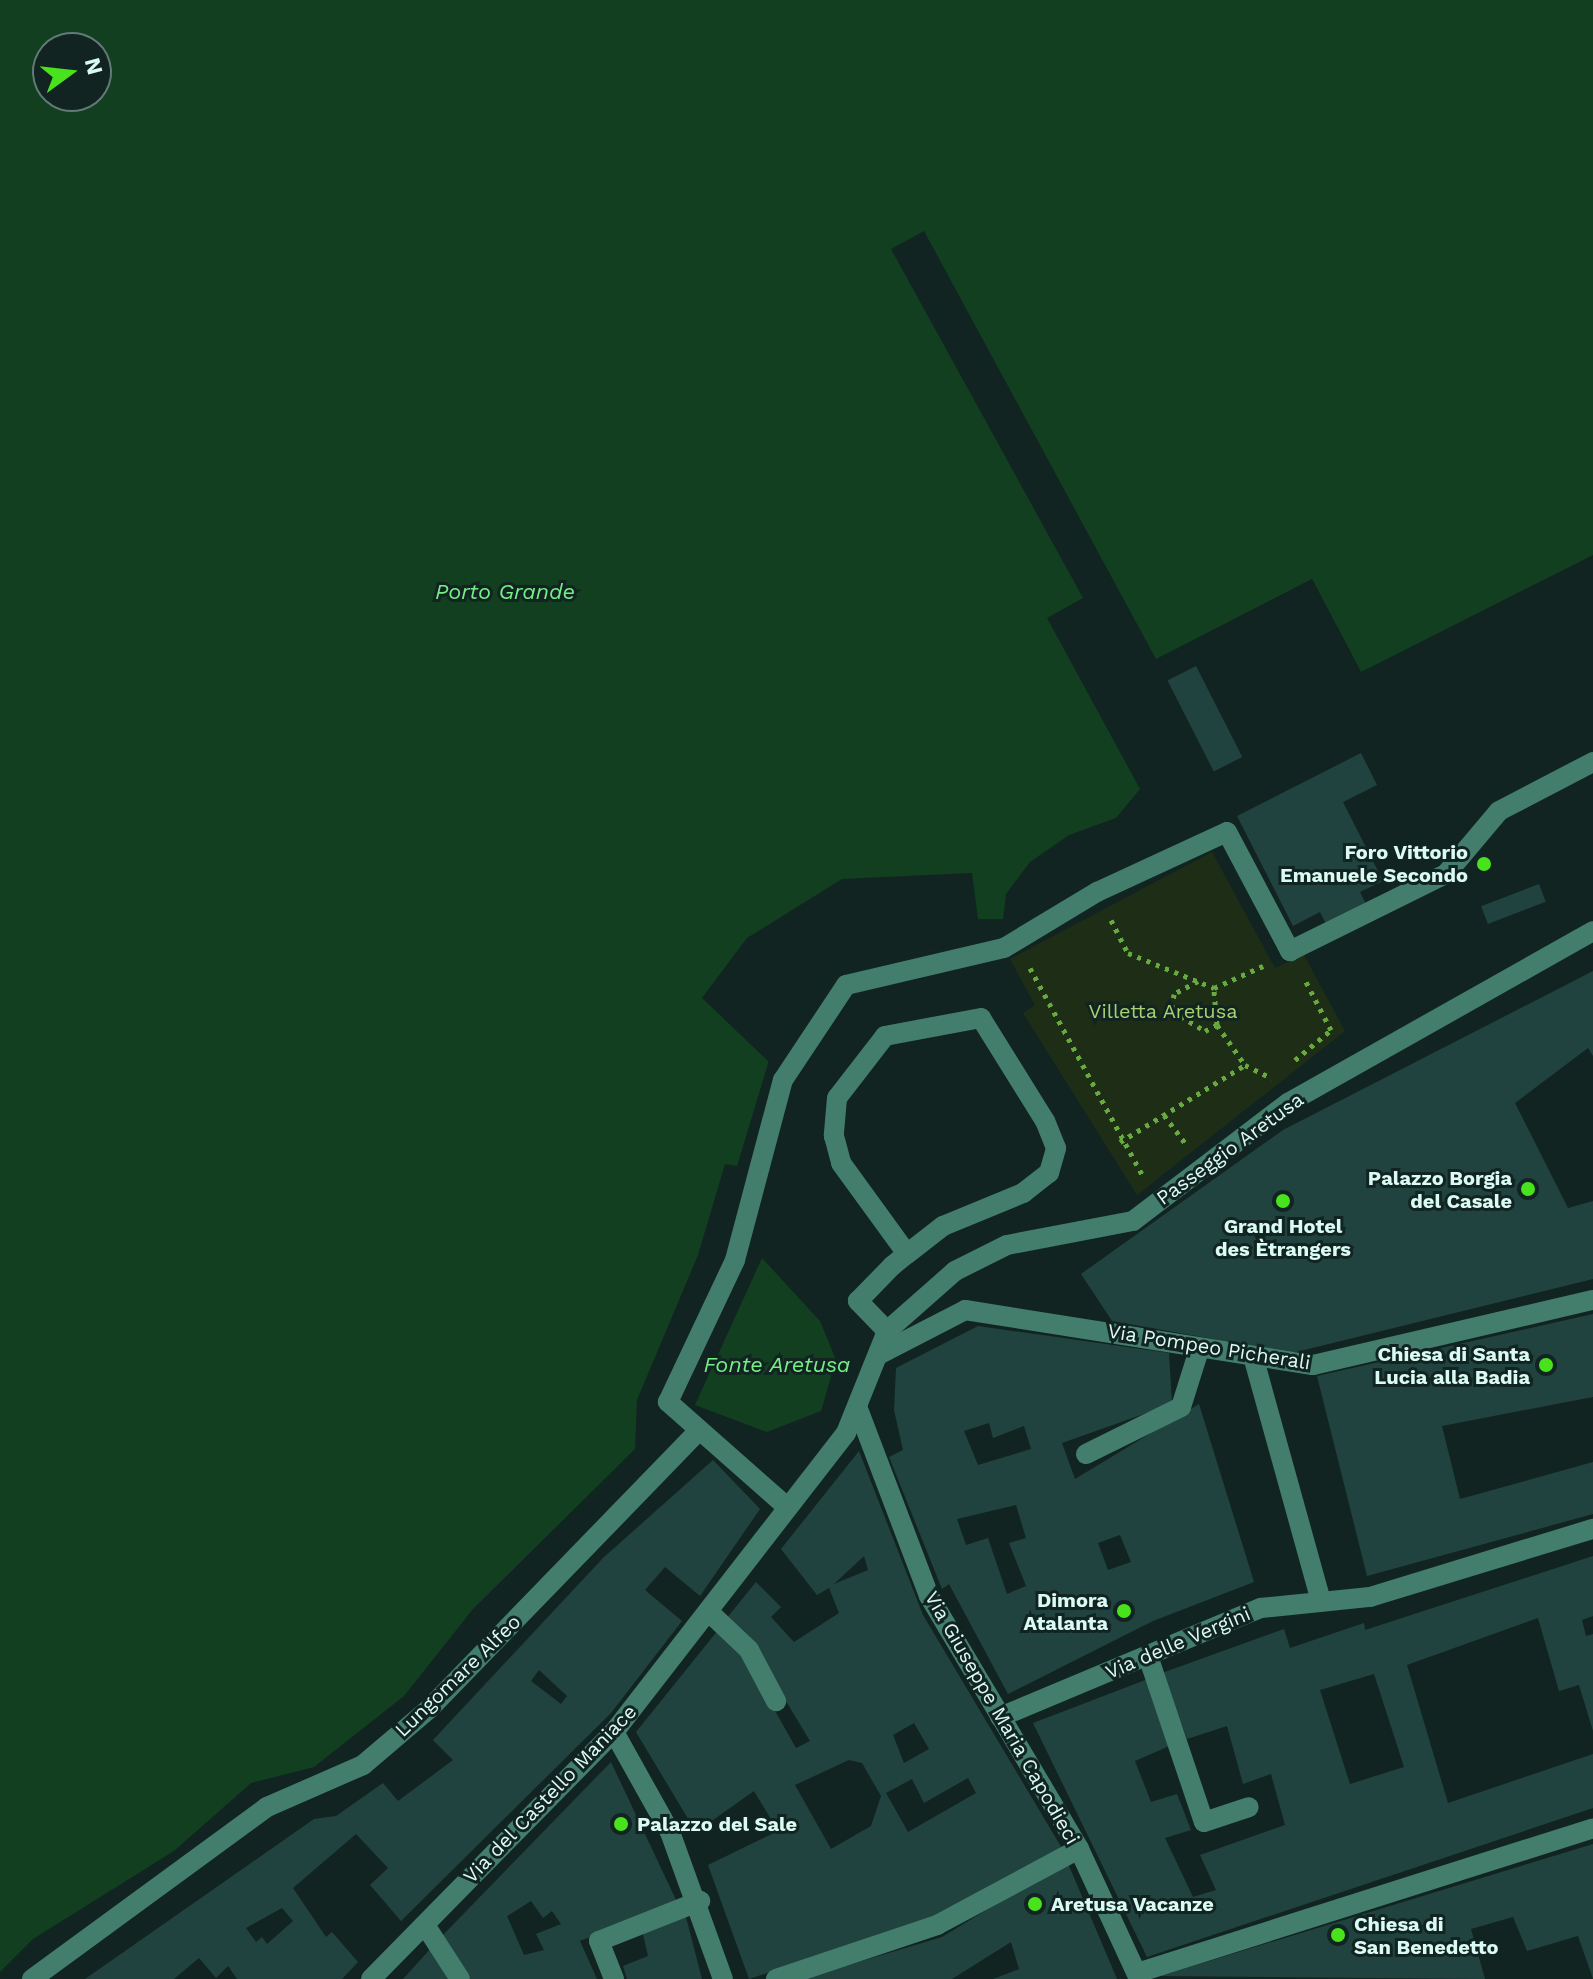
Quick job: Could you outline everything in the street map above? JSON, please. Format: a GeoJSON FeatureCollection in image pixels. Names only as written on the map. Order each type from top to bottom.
{"type":"FeatureCollection","features":[{"type":"Feature","properties":{"kind":"street"},"geometry":{"type":"LineString","coordinates":[[782,1514],[695,1434],[668,1402],[735,1260],[783,1080],[811,1032],[846,985],[1004,948],[1042,921],[1097,892],[1227,832],[1290,951],[1446,874],[1499,811],[1593,762]]}},
{"type":"Feature","properties":{"kind":"street","name":"Passeggio Aretusa"},"geometry":{"type":"LineString","coordinates":[[858,1409],[887,1331],[955,1271],[1007,1245],[1133,1221],[1288,1103],[1593,931]]}},
{"type":"Feature","properties":{"kind":"street"},"geometry":{"type":"LineString","coordinates":[[887,1331],[858,1301],[907,1254],[943,1226],[1023,1193],[1049,1173],[1056,1148],[1045,1121],[981,1018],[885,1036],[860,1059],[837,1098],[834,1136],[841,1163],[907,1254]]}},
{"type":"Feature","properties":{"kind":"street","name":"Via Pompeo Picherali"},"geometry":{"type":"LineString","coordinates":[[878,1355],[965,1310],[1199,1350],[1313,1365],[1593,1300]]}},
{"type":"Feature","properties":{"kind":"street"},"geometry":{"type":"LineString","coordinates":[[1086,1454],[1181,1407],[1199,1350]]}},
{"type":"Feature","properties":{"kind":"street"},"geometry":{"type":"LineString","coordinates":[[1253,1356],[1321,1602]]}},
{"type":"Feature","properties":{"kind":"street","name":"Via Giuseppe Maria Capodieci"},"geometry":{"type":"LineString","coordinates":[[858,1409],[929,1596],[1079,1849],[1138,1976]]}},
{"type":"Feature","properties":{"kind":"street","name":"Via del Castello Maniace"},"geometry":{"type":"LineString","coordinates":[[371,1979],[614,1732],[709,1612],[858,1409]]}},
{"type":"Feature","properties":{"kind":"street","name":"Lungomare Alfeo"},"geometry":{"type":"LineString","coordinates":[[32,1979],[267,1807],[363,1765],[429,1709],[695,1434]]}},
{"type":"Feature","properties":{"kind":"street","name":"Via delle Vergini"},"geometry":{"type":"LineString","coordinates":[[1000,1717],[1261,1608],[1370,1597],[1593,1529]]}},
{"type":"Feature","properties":{"kind":"street"},"geometry":{"type":"LineString","coordinates":[[709,1612],[749,1650],[776,1701]]}},
{"type":"Feature","properties":{"kind":"street"},"geometry":{"type":"LineString","coordinates":[[1148,1656],[1204,1822],[1249,1807]]}},
{"type":"Feature","properties":{"kind":"street"},"geometry":{"type":"LineString","coordinates":[[614,1732],[700,1901],[723,1979]]}},
{"type":"Feature","properties":{"kind":"street"},"geometry":{"type":"LineString","coordinates":[[1138,1976],[1593,1828]]}},
{"type":"Feature","properties":{"kind":"street"},"geometry":{"type":"LineString","coordinates":[[776,1979],[937,1925],[1079,1849]]}},
{"type":"Feature","properties":{"kind":"street"},"geometry":{"type":"LineString","coordinates":[[614,1979],[599,1941],[700,1901]]}},
{"type":"Feature","properties":{"kind":"street"},"geometry":{"type":"LineString","coordinates":[[425,1925],[460,1979]]}},
{"type":"Feature","properties":{"kind":"path"},"geometry":{"type":"LineString","coordinates":[[1097,892],[1128,953],[1214,988],[1290,951],[1331,1030],[1260,1088]]}},
{"type":"Feature","properties":{"kind":"path"},"geometry":{"type":"LineString","coordinates":[[1042,921],[1029,971],[1120,1142],[1147,1182],[1157,1173]]}},
{"type":"Feature","properties":{"kind":"path"},"geometry":{"type":"LineString","coordinates":[[1198,981],[1174,994],[1172,1011],[1205,1031],[1217,1025]]}},
{"type":"Feature","properties":{"kind":"path"},"geometry":{"type":"LineString","coordinates":[[1214,988],[1217,1025],[1245,1065],[1272,1079]]}},
{"type":"Feature","properties":{"kind":"path"},"geometry":{"type":"LineString","coordinates":[[1120,1142],[1245,1065]]}},
{"type":"Feature","properties":{"kind":"path"},"geometry":{"type":"LineString","coordinates":[[1164,1115],[1189,1147]]}},
{"type":"Feature","properties":{"kind":"path"},"geometry":{"type":"LineString","coordinates":[[1178,1156],[1201,1137]]}},
{"type":"Feature","properties":{"kind":"green space","name":"Villetta Aretusa"},"geometry":{"type":"Polygon","coordinates":[[[1212,852],[1275,968],[1304,955],[1345,1031],[1137,1195],[1023,1013],[1035,1005],[1010,959],[1212,852]]]}},
{"type":"Feature","properties":{"kind":"water","name":"Porto Grande"},"geometry":{"type":"Polygon","coordinates":[[[0,0],[1593,0],[1593,555],[1361,672],[1312,579],[1156,659],[924,231],[891,249],[1083,598],[1047,618],[1140,789],[1116,818],[1069,835],[1030,862],[1006,894],[1000,945],[872,957],[841,970],[774,1044],[737,1166],[725,1164],[698,1255],[637,1400],[635,1449],[473,1609],[404,1696],[314,1767],[251,1783],[174,1851],[33,1939],[0,1972],[0,0]]]}},
{"type":"Feature","properties":{"kind":"water","name":"Fonte Aretusa"},"geometry":{"type":"Polygon","coordinates":[[[762,1258],[820,1321],[836,1360],[821,1411],[767,1432],[695,1405],[762,1258]]]}},
{"type":"Feature","properties":{"kind":"pier"},"geometry":{"type":"Polygon","coordinates":[[[1312,579],[1363,676],[1311,584],[1158,662],[1312,579]]]}},
{"type":"Feature","properties":{"kind":"pier"},"geometry":{"type":"Polygon","coordinates":[[[972,873],[978,919],[1007,919],[1000,945],[872,957],[841,970],[774,1044],[769,1062],[702,998],[747,938],[842,879],[972,873]]]}},
{"type":"Feature","properties":{"kind":"building"},"geometry":{"type":"Polygon","coordinates":[[[1196,666],[1242,757],[1214,771],[1167,681],[1196,666]]]}},
{"type":"Feature","properties":{"kind":"building"},"geometry":{"type":"Polygon","coordinates":[[[1361,753],[1377,785],[1343,802],[1383,881],[1360,892],[1367,906],[1327,926],[1320,912],[1293,926],[1237,816],[1361,753]]]}},
{"type":"Feature","properties":{"kind":"building"},"geometry":{"type":"Polygon","coordinates":[[[1539,884],[1546,902],[1488,924],[1481,906],[1539,884]]]}},
{"type":"Feature","properties":{"kind":"building"},"geometry":{"type":"Polygon","coordinates":[[[1593,971],[1593,1056],[1588,1048],[1515,1103],[1568,1208],[1593,1201],[1593,1279],[1292,1353],[1112,1321],[1081,1274],[1283,1130],[1593,971]]]}},
{"type":"Feature","properties":{"kind":"building"},"geometry":{"type":"Polygon","coordinates":[[[1593,1314],[1593,1397],[1442,1426],[1460,1499],[1593,1462],[1593,1514],[1367,1576],[1317,1376],[1593,1314]]]}},
{"type":"Feature","properties":{"kind":"building"},"geometry":{"type":"Polygon","coordinates":[[[978,1326],[1169,1353],[1172,1404],[1062,1443],[1075,1479],[1199,1404],[1254,1582],[1153,1621],[1008,1694],[949,1584],[942,1589],[889,1457],[903,1450],[894,1410],[896,1368],[978,1326]],[[989,1423],[964,1431],[978,1465],[1031,1449],[1024,1426],[993,1438],[989,1423]],[[1016,1505],[957,1519],[966,1545],[988,1538],[1007,1594],[1026,1586],[1009,1543],[1026,1538],[1016,1505]],[[1120,1535],[1098,1543],[1108,1570],[1131,1562],[1120,1535]]]}},
{"type":"Feature","properties":{"kind":"building"},"geometry":{"type":"Polygon","coordinates":[[[859,1451],[923,1615],[1063,1850],[923,1921],[749,1979],[708,1865],[778,1831],[754,1791],[696,1832],[636,1732],[719,1629],[744,1656],[796,1748],[810,1741],[757,1653],[726,1619],[756,1582],[781,1607],[771,1617],[794,1642],[839,1613],[829,1588],[817,1595],[781,1549],[859,1451]],[[864,1556],[834,1584],[868,1570],[864,1556]],[[914,1723],[893,1735],[904,1763],[929,1749],[914,1723]],[[849,1760],[795,1785],[831,1849],[871,1826],[881,1796],[862,1763],[849,1760]],[[968,1778],[924,1803],[912,1779],[886,1793],[908,1832],[976,1793],[968,1778]]]}},
{"type":"Feature","properties":{"kind":"building"},"geometry":{"type":"Polygon","coordinates":[[[713,1460],[760,1509],[700,1596],[665,1567],[645,1590],[682,1621],[611,1713],[401,1921],[370,1885],[388,1868],[356,1834],[293,1888],[326,1937],[332,1932],[358,1962],[342,1979],[237,1979],[228,1966],[216,1978],[199,1958],[174,1979],[85,1979],[314,1819],[336,1816],[383,1783],[398,1801],[453,1760],[433,1740],[603,1558],[713,1460]],[[539,1670],[531,1681],[561,1704],[567,1696],[539,1670]],[[282,1908],[246,1928],[256,1942],[262,1937],[267,1944],[293,1921],[282,1908]]]}},
{"type":"Feature","properties":{"kind":"building"},"geometry":{"type":"Polygon","coordinates":[[[1593,1556],[1593,1616],[1582,1620],[1586,1636],[1593,1634],[1593,1731],[1579,1685],[1559,1691],[1538,1618],[1407,1665],[1448,1803],[1593,1754],[1593,1808],[1147,1957],[1033,1723],[1148,1679],[1174,1744],[1135,1761],[1151,1802],[1177,1794],[1191,1830],[1165,1838],[1193,1897],[1216,1890],[1200,1855],[1285,1825],[1271,1774],[1243,1784],[1227,1726],[1187,1739],[1162,1673],[1284,1629],[1290,1648],[1364,1623],[1365,1630],[1593,1556]],[[1374,1674],[1320,1690],[1350,1784],[1404,1767],[1374,1674]]]}},
{"type":"Feature","properties":{"kind":"building"},"geometry":{"type":"Polygon","coordinates":[[[611,1762],[677,1902],[580,1941],[597,1979],[470,1979],[442,1936],[611,1762]],[[531,1901],[507,1916],[524,1955],[544,1950],[536,1934],[561,1924],[552,1911],[543,1918],[531,1901]]]}},
{"type":"Feature","properties":{"kind":"building"},"geometry":{"type":"Polygon","coordinates":[[[1593,1844],[1593,1979],[1578,1936],[1527,1951],[1513,1917],[1471,1929],[1485,1979],[1160,1976],[1593,1844]]]}},
{"type":"Feature","properties":{"kind":"building"},"geometry":{"type":"Polygon","coordinates":[[[1067,1861],[1117,1979],[993,1979],[1019,1969],[1011,1942],[952,1979],[802,1979],[942,1937],[1067,1861]]]}},
{"type":"Feature","properties":{"kind":"building"},"geometry":{"type":"Polygon","coordinates":[[[686,1917],[702,1979],[627,1979],[623,1966],[648,1956],[642,1930],[686,1917]]]}},
{"type":"Feature","properties":{"kind":"building"},"geometry":{"type":"Polygon","coordinates":[[[433,1946],[452,1979],[403,1979],[433,1946]]]}},
{"type":"Feature","properties":{"kind":"place","name":"Foro Vittorio Emanuele Secondo"},"geometry":{"type":"Point","coordinates":[1484,864]}},
{"type":"Feature","properties":{"kind":"place","name":"Palazzo Borgia del Casale"},"geometry":{"type":"Point","coordinates":[1528,1189]}},
{"type":"Feature","properties":{"kind":"place","name":"Grand Hotel des Ètrangers"},"geometry":{"type":"Point","coordinates":[1283,1201]}},
{"type":"Feature","properties":{"kind":"place","name":"Chiesa di Santa Lucia alla Badia"},"geometry":{"type":"Point","coordinates":[1546,1365]}},
{"type":"Feature","properties":{"kind":"place","name":"Dimora Atalanta"},"geometry":{"type":"Point","coordinates":[1124,1611]}},
{"type":"Feature","properties":{"kind":"place","name":"Palazzo del Sale"},"geometry":{"type":"Point","coordinates":[621,1824]}},
{"type":"Feature","properties":{"kind":"place","name":"Aretusa Vacanze"},"geometry":{"type":"Point","coordinates":[1035,1904]}},
{"type":"Feature","properties":{"kind":"place","name":"Chiesa di San Benedetto"},"geometry":{"type":"Point","coordinates":[1338,1935]}}]}
